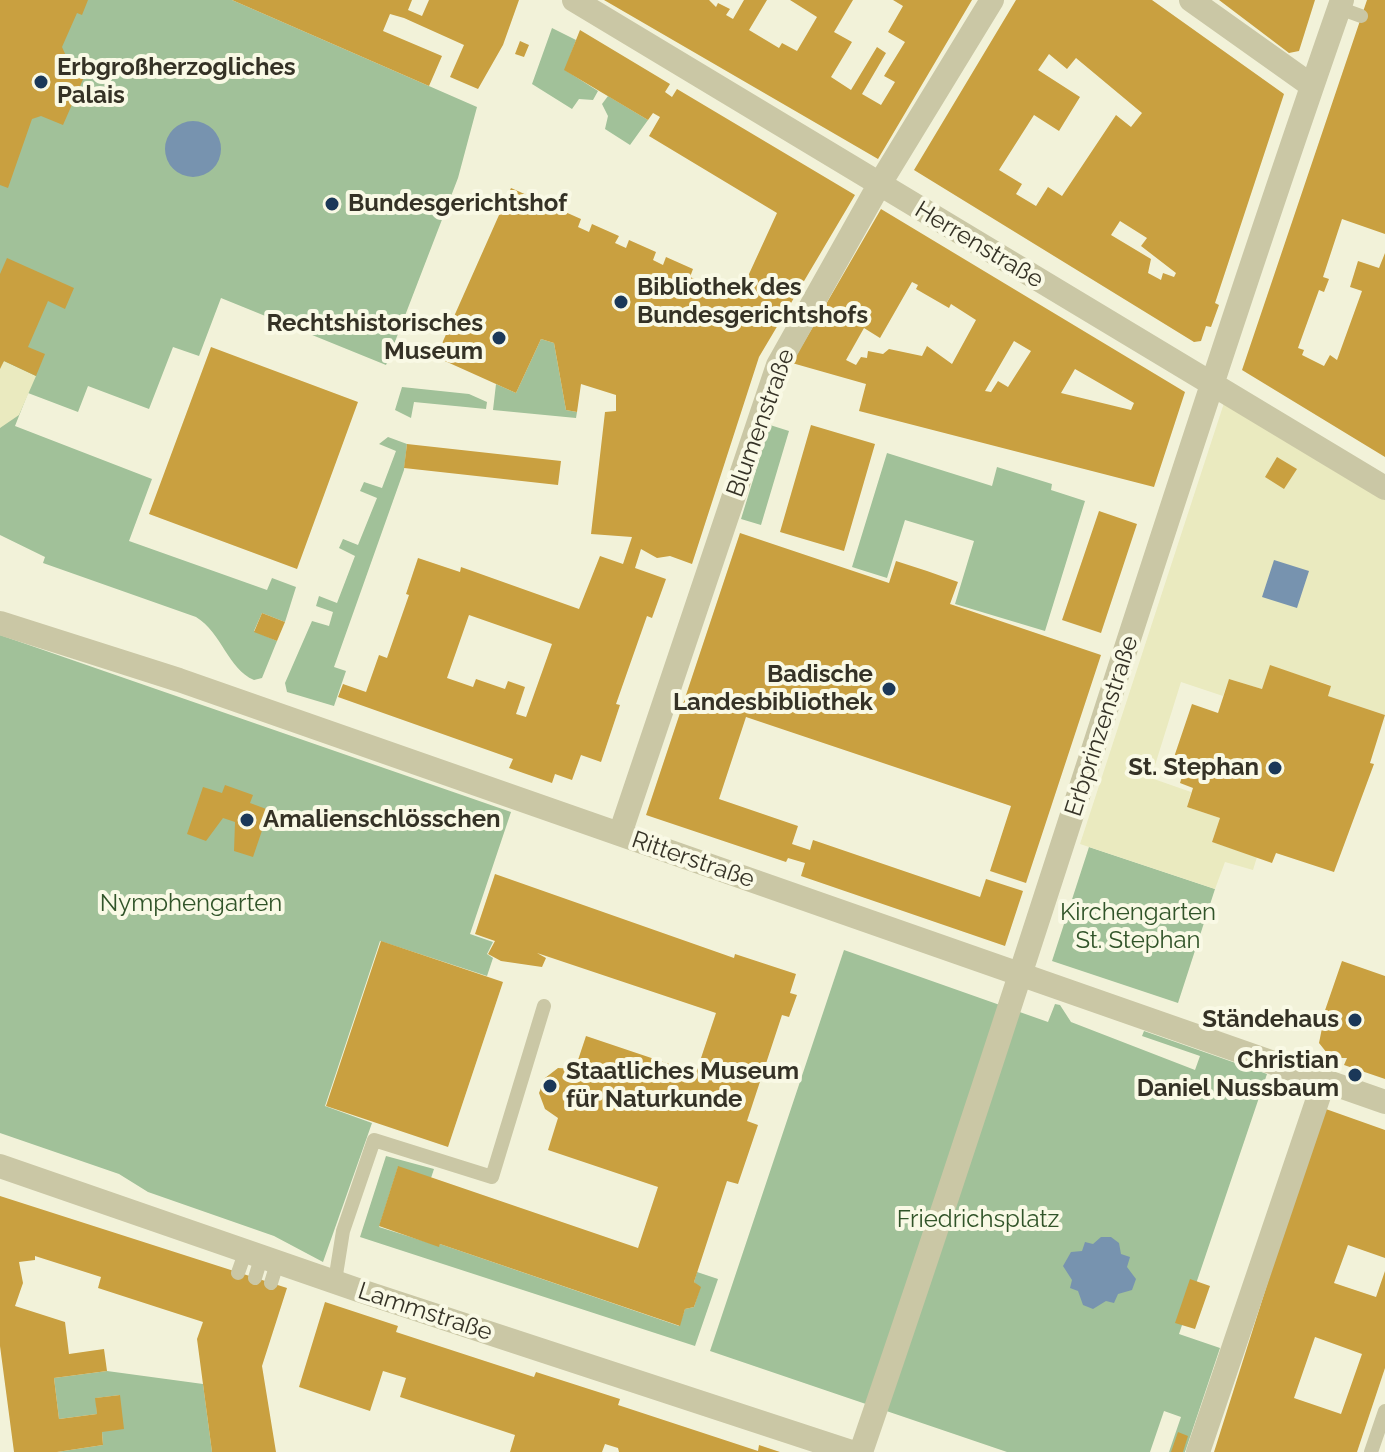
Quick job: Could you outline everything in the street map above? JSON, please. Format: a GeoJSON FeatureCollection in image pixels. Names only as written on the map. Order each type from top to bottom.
{"type":"FeatureCollection","features":[{"type":"Feature","properties":{"kind":"street","name":"Herrenstraße"},"geometry":{"type":"LineString","coordinates":[[574,0],[1385,488]]}},
{"type":"Feature","properties":{"kind":"street","name":"Blumenstraße"},"geometry":{"type":"LineString","coordinates":[[620,834],[778,365],[879,185],[992,0]]}},
{"type":"Feature","properties":{"kind":"street"},"geometry":{"type":"LineString","coordinates":[[1191,0],[1312,86]]}},
{"type":"Feature","properties":{"kind":"street","name":"Erbprinzenstraße"},"geometry":{"type":"LineString","coordinates":[[861,1452],[1022,975],[1312,86],[1347,8]]}},
{"type":"Feature","properties":{"kind":"street","name":"Ritterstraße"},"geometry":{"type":"LineString","coordinates":[[0,623],[179,680],[1385,1102]]}},
{"type":"Feature","properties":{"kind":"street"},"geometry":{"type":"LineString","coordinates":[[1198,1452],[1324,1081]]}},
{"type":"Feature","properties":{"kind":"street","name":"Lammstraße"},"geometry":{"type":"LineString","coordinates":[[0,1166],[258,1266],[335,1281],[851,1452]]}},
{"type":"Feature","properties":{"kind":"lane"},"geometry":{"type":"LineString","coordinates":[[335,1281],[343,1231],[374,1140],[492,1177],[544,1006]]}},
{"type":"Feature","properties":{"kind":"lane"},"geometry":{"type":"LineString","coordinates":[[1371,1452],[1385,1411]]}},
{"type":"Feature","properties":{"kind":"green space"},"geometry":{"type":"Polygon","coordinates":[[[0,0],[232,0],[477,107],[458,178],[386,365],[221,298],[199,356],[173,347],[149,409],[88,386],[78,412],[28,393],[15,426],[152,479],[129,541],[267,590],[272,578],[296,587],[285,622],[262,613],[254,631],[277,641],[262,678],[254,680],[245,675],[212,632],[196,617],[43,563],[45,557],[0,535],[0,0]]]}},
{"type":"Feature","properties":{"kind":"green space"},"geometry":{"type":"Polygon","coordinates":[[[552,28],[576,40],[565,70],[598,91],[593,100],[579,99],[572,109],[532,84],[552,28]]]}},
{"type":"Feature","properties":{"kind":"green space"},"geometry":{"type":"Polygon","coordinates":[[[608,96],[648,120],[630,145],[605,129],[608,116],[602,104],[608,96]]]}},
{"type":"Feature","properties":{"kind":"green space"},"geometry":{"type":"Polygon","coordinates":[[[541,339],[554,343],[566,410],[577,412],[576,418],[493,410],[496,384],[516,393],[541,339]]]}},
{"type":"Feature","properties":{"kind":"green space"},"geometry":{"type":"Polygon","coordinates":[[[402,387],[469,394],[487,402],[486,409],[414,402],[411,418],[395,410],[402,387]]]}},
{"type":"Feature","properties":{"kind":"green space"},"geometry":{"type":"Polygon","coordinates":[[[770,425],[789,431],[761,525],[741,519],[770,425]]]}},
{"type":"Feature","properties":{"kind":"green space"},"geometry":{"type":"Polygon","coordinates":[[[388,437],[407,444],[404,470],[334,667],[346,671],[334,706],[287,692],[285,683],[312,621],[329,626],[333,612],[316,606],[319,596],[337,603],[355,556],[339,548],[343,539],[358,545],[377,498],[360,491],[364,482],[382,488],[396,451],[379,444],[388,437]]]}},
{"type":"Feature","properties":{"kind":"green space"},"geometry":{"type":"Polygon","coordinates":[[[887,453],[992,486],[997,467],[1052,484],[1051,490],[1085,501],[1045,631],[955,604],[974,541],[905,520],[887,578],[852,567],[887,453]]]}},
{"type":"Feature","properties":{"kind":"green space","name":"Nymphengarten"},"geometry":{"type":"Polygon","coordinates":[[[0,635],[511,812],[470,934],[493,942],[487,954],[493,958],[487,976],[380,941],[325,1106],[372,1123],[323,1262],[274,1236],[148,1192],[119,1174],[0,1133],[0,635]]]}},
{"type":"Feature","properties":{"kind":"green space","name":"Kirchengarten St. Stephan"},"geometry":{"type":"Polygon","coordinates":[[[1089,847],[1215,889],[1178,1003],[1052,961],[1089,847]]]}},
{"type":"Feature","properties":{"kind":"green space","name":"Friedrichsplatz"},"geometry":{"type":"Polygon","coordinates":[[[844,950],[1048,1022],[1055,1004],[1060,1005],[1071,1022],[1195,1070],[1200,1056],[1142,1036],[1144,1031],[1267,1074],[1179,1334],[1220,1348],[1185,1452],[1169,1452],[1181,1417],[1164,1411],[1150,1452],[1007,1452],[710,1351],[844,950]]]}},
{"type":"Feature","properties":{"kind":"green space"},"geometry":{"type":"Polygon","coordinates":[[[386,1156],[434,1169],[431,1178],[398,1167],[379,1227],[440,1244],[679,1326],[685,1309],[694,1307],[700,1288],[694,1282],[697,1272],[718,1279],[695,1346],[360,1237],[386,1156]]]}},
{"type":"Feature","properties":{"kind":"green space"},"geometry":{"type":"Polygon","coordinates":[[[107,1371],[203,1384],[212,1452],[57,1452],[103,1445],[102,1432],[120,1395],[96,1398],[97,1414],[59,1419],[54,1378],[107,1371]]]}},
{"type":"Feature","properties":{"kind":"shaded area"},"geometry":{"type":"Polygon","coordinates":[[[4,361],[36,376],[19,415],[0,428],[0,366],[4,361]]]}},
{"type":"Feature","properties":{"kind":"shaded area"},"geometry":{"type":"Polygon","coordinates":[[[1224,403],[1385,498],[1385,715],[1328,696],[1330,685],[1270,666],[1262,689],[1229,679],[1223,696],[1181,682],[1151,778],[1191,792],[1187,807],[1220,818],[1212,842],[1257,857],[1253,870],[1225,862],[1215,889],[1080,844],[1224,403]]]}},
{"type":"Feature","properties":{"kind":"water"},"geometry":{"type":"Polygon","coordinates":[[[193,121],[213,129],[221,149],[213,169],[193,177],[173,169],[165,149],[173,129],[193,121]]]}},
{"type":"Feature","properties":{"kind":"water"},"geometry":{"type":"Polygon","coordinates":[[[1274,560],[1309,571],[1297,608],[1262,597],[1274,560]]]}},
{"type":"Feature","properties":{"kind":"water"},"geometry":{"type":"Polygon","coordinates":[[[1101,1237],[1111,1237],[1119,1243],[1121,1254],[1130,1257],[1127,1267],[1136,1279],[1132,1290],[1118,1294],[1114,1303],[1106,1301],[1093,1309],[1083,1305],[1078,1291],[1070,1288],[1072,1280],[1063,1266],[1071,1252],[1082,1251],[1085,1242],[1093,1244],[1101,1237]]]}},
{"type":"Feature","properties":{"kind":"building","name":"Erbgroßherzogliches Palais"},"geometry":{"type":"Polygon","coordinates":[[[0,0],[88,0],[82,15],[77,13],[62,47],[67,58],[88,68],[63,125],[41,116],[32,119],[8,188],[0,185],[0,0]]]}},
{"type":"Feature","properties":{"kind":"building"},"geometry":{"type":"Polygon","coordinates":[[[232,0],[412,0],[408,10],[422,16],[429,0],[519,0],[503,45],[478,89],[450,77],[464,45],[404,18],[390,14],[383,31],[442,56],[429,86],[232,0]]]}},
{"type":"Feature","properties":{"kind":"building"},"geometry":{"type":"Polygon","coordinates":[[[604,0],[709,0],[716,7],[718,3],[730,9],[726,15],[733,19],[744,0],[767,0],[749,30],[779,48],[782,43],[797,51],[817,17],[790,0],[853,0],[834,32],[852,42],[831,77],[851,90],[877,47],[886,53],[862,94],[881,105],[895,82],[884,76],[905,42],[888,32],[903,6],[893,0],[972,0],[878,159],[604,0]]]}},
{"type":"Feature","properties":{"kind":"building"},"geometry":{"type":"Polygon","coordinates":[[[1016,0],[1152,0],[1284,94],[1215,303],[1219,305],[1211,327],[1206,326],[1201,341],[1194,342],[914,170],[1016,0]],[[1049,54],[1038,70],[1080,97],[1059,131],[1034,115],[999,170],[1022,184],[1016,194],[1036,206],[1048,187],[1062,196],[1116,115],[1131,127],[1142,113],[1076,58],[1067,69],[1049,54]],[[1120,221],[1111,235],[1151,259],[1148,273],[1161,280],[1163,273],[1174,277],[1176,273],[1141,246],[1147,238],[1120,221]]]}},
{"type":"Feature","properties":{"kind":"building"},"geometry":{"type":"Polygon","coordinates":[[[1219,0],[1315,0],[1299,51],[1289,53],[1219,0]]]}},
{"type":"Feature","properties":{"kind":"building"},"geometry":{"type":"Polygon","coordinates":[[[1367,0],[1385,0],[1385,234],[1342,219],[1323,277],[1329,279],[1324,292],[1319,290],[1298,348],[1304,350],[1302,355],[1324,366],[1330,355],[1337,360],[1362,291],[1350,287],[1358,261],[1379,268],[1385,253],[1385,457],[1242,370],[1367,0]]]}},
{"type":"Feature","properties":{"kind":"building"},"geometry":{"type":"Polygon","coordinates":[[[580,30],[670,84],[665,92],[672,97],[677,89],[855,195],[759,357],[692,564],[670,556],[657,558],[641,549],[635,568],[666,579],[652,618],[647,616],[616,704],[620,705],[601,762],[581,755],[572,780],[555,774],[552,783],[509,768],[513,759],[338,697],[343,684],[366,692],[379,655],[387,658],[418,558],[460,572],[461,567],[579,609],[600,556],[623,564],[632,537],[591,534],[605,412],[616,411],[616,395],[581,384],[577,412],[566,410],[554,343],[541,339],[516,393],[436,357],[511,188],[581,219],[578,227],[589,232],[592,224],[619,236],[615,243],[626,248],[629,240],[656,252],[653,260],[663,265],[666,257],[693,269],[690,277],[700,281],[704,274],[730,285],[727,293],[738,298],[777,213],[649,136],[660,117],[653,113],[648,120],[564,70],[580,30]],[[469,615],[447,678],[473,687],[476,679],[505,689],[508,681],[525,687],[516,714],[526,717],[552,644],[469,615]]]}},
{"type":"Feature","properties":{"kind":"building"},"geometry":{"type":"Polygon","coordinates":[[[520,41],[529,45],[524,57],[515,54],[520,41]]]}},
{"type":"Feature","properties":{"kind":"building"},"geometry":{"type":"Polygon","coordinates":[[[881,209],[1185,392],[1154,487],[859,411],[866,384],[792,363],[881,209]],[[912,282],[880,338],[864,328],[846,360],[856,365],[861,357],[867,358],[868,351],[883,354],[889,349],[922,356],[927,346],[952,364],[976,320],[951,304],[949,308],[916,289],[918,285],[912,282]],[[1014,341],[985,391],[991,392],[998,381],[1008,387],[1031,351],[1014,341]],[[1075,369],[1061,393],[1131,410],[1134,403],[1075,369]]]}},
{"type":"Feature","properties":{"kind":"building"},"geometry":{"type":"Polygon","coordinates":[[[7,258],[74,288],[65,309],[48,301],[28,347],[45,354],[36,376],[4,361],[0,369],[0,274],[7,258]]]}},
{"type":"Feature","properties":{"kind":"building"},"geometry":{"type":"Polygon","coordinates":[[[211,347],[358,402],[297,569],[149,514],[211,347]]]}},
{"type":"Feature","properties":{"kind":"building"},"geometry":{"type":"Polygon","coordinates":[[[811,425],[875,444],[844,551],[780,532],[811,425]]]}},
{"type":"Feature","properties":{"kind":"building"},"geometry":{"type":"Polygon","coordinates":[[[407,444],[561,461],[558,485],[404,468],[407,444]]]}},
{"type":"Feature","properties":{"kind":"building"},"geometry":{"type":"Polygon","coordinates":[[[1277,457],[1297,469],[1284,489],[1265,477],[1277,457]]]}},
{"type":"Feature","properties":{"kind":"building"},"geometry":{"type":"Polygon","coordinates":[[[1099,511],[1137,524],[1101,633],[1062,620],[1099,511]]]}},
{"type":"Feature","properties":{"kind":"building","name":"Badische Landesbibliothek"},"geometry":{"type":"Polygon","coordinates":[[[740,533],[889,583],[896,561],[927,571],[958,582],[950,604],[1101,655],[1026,883],[990,871],[1011,806],[746,717],[719,799],[798,826],[792,844],[810,850],[813,840],[980,897],[986,879],[1023,891],[1005,946],[801,876],[805,863],[788,858],[786,862],[646,815],[740,533]]]}},
{"type":"Feature","properties":{"kind":"building"},"geometry":{"type":"Polygon","coordinates":[[[262,613],[285,622],[277,641],[254,632],[262,613]]]}},
{"type":"Feature","properties":{"kind":"building","name":"St. Stephan"},"geometry":{"type":"Polygon","coordinates":[[[1270,665],[1331,686],[1328,696],[1385,715],[1370,763],[1374,764],[1334,872],[1276,853],[1272,863],[1212,842],[1220,818],[1187,807],[1193,788],[1180,783],[1184,770],[1171,766],[1192,704],[1218,713],[1229,679],[1262,689],[1270,665]]]}},
{"type":"Feature","properties":{"kind":"building","name":"Amalienschlösschen"},"geometry":{"type":"Polygon","coordinates":[[[225,785],[253,795],[250,803],[269,810],[253,857],[234,851],[235,822],[223,818],[206,841],[187,834],[203,787],[222,793],[225,785]]]}},
{"type":"Feature","properties":{"kind":"building"},"geometry":{"type":"Polygon","coordinates":[[[495,874],[734,958],[735,954],[796,974],[790,993],[797,995],[789,1017],[782,1015],[747,1121],[758,1125],[738,1184],[727,1181],[694,1282],[701,1287],[694,1307],[685,1309],[680,1326],[379,1226],[398,1166],[638,1248],[658,1187],[548,1150],[558,1118],[545,1109],[539,1093],[545,1078],[558,1068],[575,1069],[586,1036],[696,1073],[716,1013],[537,953],[546,958],[542,967],[501,961],[488,954],[495,941],[475,934],[495,874]]]}},
{"type":"Feature","properties":{"kind":"building"},"geometry":{"type":"Polygon","coordinates":[[[381,941],[503,982],[448,1147],[326,1106],[381,941]]]}},
{"type":"Feature","properties":{"kind":"building","name":"Ständehaus"},"geometry":{"type":"Polygon","coordinates":[[[1342,961],[1385,976],[1385,1079],[1344,1065],[1347,1058],[1331,1058],[1319,1043],[1322,1028],[1330,1021],[1322,1019],[1342,961]]]}},
{"type":"Feature","properties":{"kind":"building"},"geometry":{"type":"Polygon","coordinates":[[[1323,1108],[1385,1130],[1385,1258],[1348,1245],[1334,1283],[1376,1297],[1385,1271],[1385,1368],[1357,1452],[1214,1452],[1323,1108]],[[1315,1337],[1294,1398],[1341,1414],[1362,1354],[1315,1337]]]}},
{"type":"Feature","properties":{"kind":"building"},"geometry":{"type":"Polygon","coordinates":[[[0,1196],[287,1288],[262,1366],[276,1452],[212,1452],[197,1339],[203,1322],[98,1288],[101,1277],[35,1256],[35,1260],[19,1262],[23,1283],[15,1306],[65,1322],[69,1354],[104,1349],[107,1371],[54,1378],[59,1419],[97,1414],[95,1398],[120,1395],[124,1429],[102,1432],[103,1445],[57,1452],[14,1452],[0,1346],[0,1196]]]}},
{"type":"Feature","properties":{"kind":"building"},"geometry":{"type":"Polygon","coordinates":[[[1190,1279],[1210,1286],[1195,1329],[1175,1323],[1190,1279]]]}},
{"type":"Feature","properties":{"kind":"building"},"geometry":{"type":"Polygon","coordinates":[[[325,1302],[398,1326],[396,1332],[534,1377],[536,1372],[620,1399],[618,1405],[758,1451],[759,1445],[780,1452],[619,1452],[618,1448],[605,1444],[602,1452],[510,1452],[515,1435],[400,1397],[406,1378],[383,1371],[370,1411],[299,1387],[325,1302]]]}},
{"type":"Feature","properties":{"kind":"building"},"geometry":{"type":"Polygon","coordinates":[[[1178,1432],[1188,1436],[1183,1452],[1171,1452],[1178,1432]]]}},
{"type":"Feature","properties":{"kind":"place","name":"Erbgroßherzogliches Palais"},"geometry":{"type":"Point","coordinates":[41,82]}},
{"type":"Feature","properties":{"kind":"place","name":"Bundesgerichtshof"},"geometry":{"type":"Point","coordinates":[332,204]}},
{"type":"Feature","properties":{"kind":"place","name":"Bibliothek des Bundesgerichtshofs"},"geometry":{"type":"Point","coordinates":[621,302]}},
{"type":"Feature","properties":{"kind":"place","name":"Rechtshistorisches Museum"},"geometry":{"type":"Point","coordinates":[499,338]}},
{"type":"Feature","properties":{"kind":"place","name":"Badische Landesbibliothek"},"geometry":{"type":"Point","coordinates":[889,689]}},
{"type":"Feature","properties":{"kind":"place","name":"St. Stephan"},"geometry":{"type":"Point","coordinates":[1275,768]}},
{"type":"Feature","properties":{"kind":"place","name":"Amalienschlösschen"},"geometry":{"type":"Point","coordinates":[247,820]}},
{"type":"Feature","properties":{"kind":"place","name":"Ständehaus"},"geometry":{"type":"Point","coordinates":[1355,1020]}},
{"type":"Feature","properties":{"kind":"place","name":"Christian Daniel Nussbaum"},"geometry":{"type":"Point","coordinates":[1355,1075]}},
{"type":"Feature","properties":{"kind":"place","name":"Staatliches Museum für Naturkunde"},"geometry":{"type":"Point","coordinates":[550,1086]}}]}
